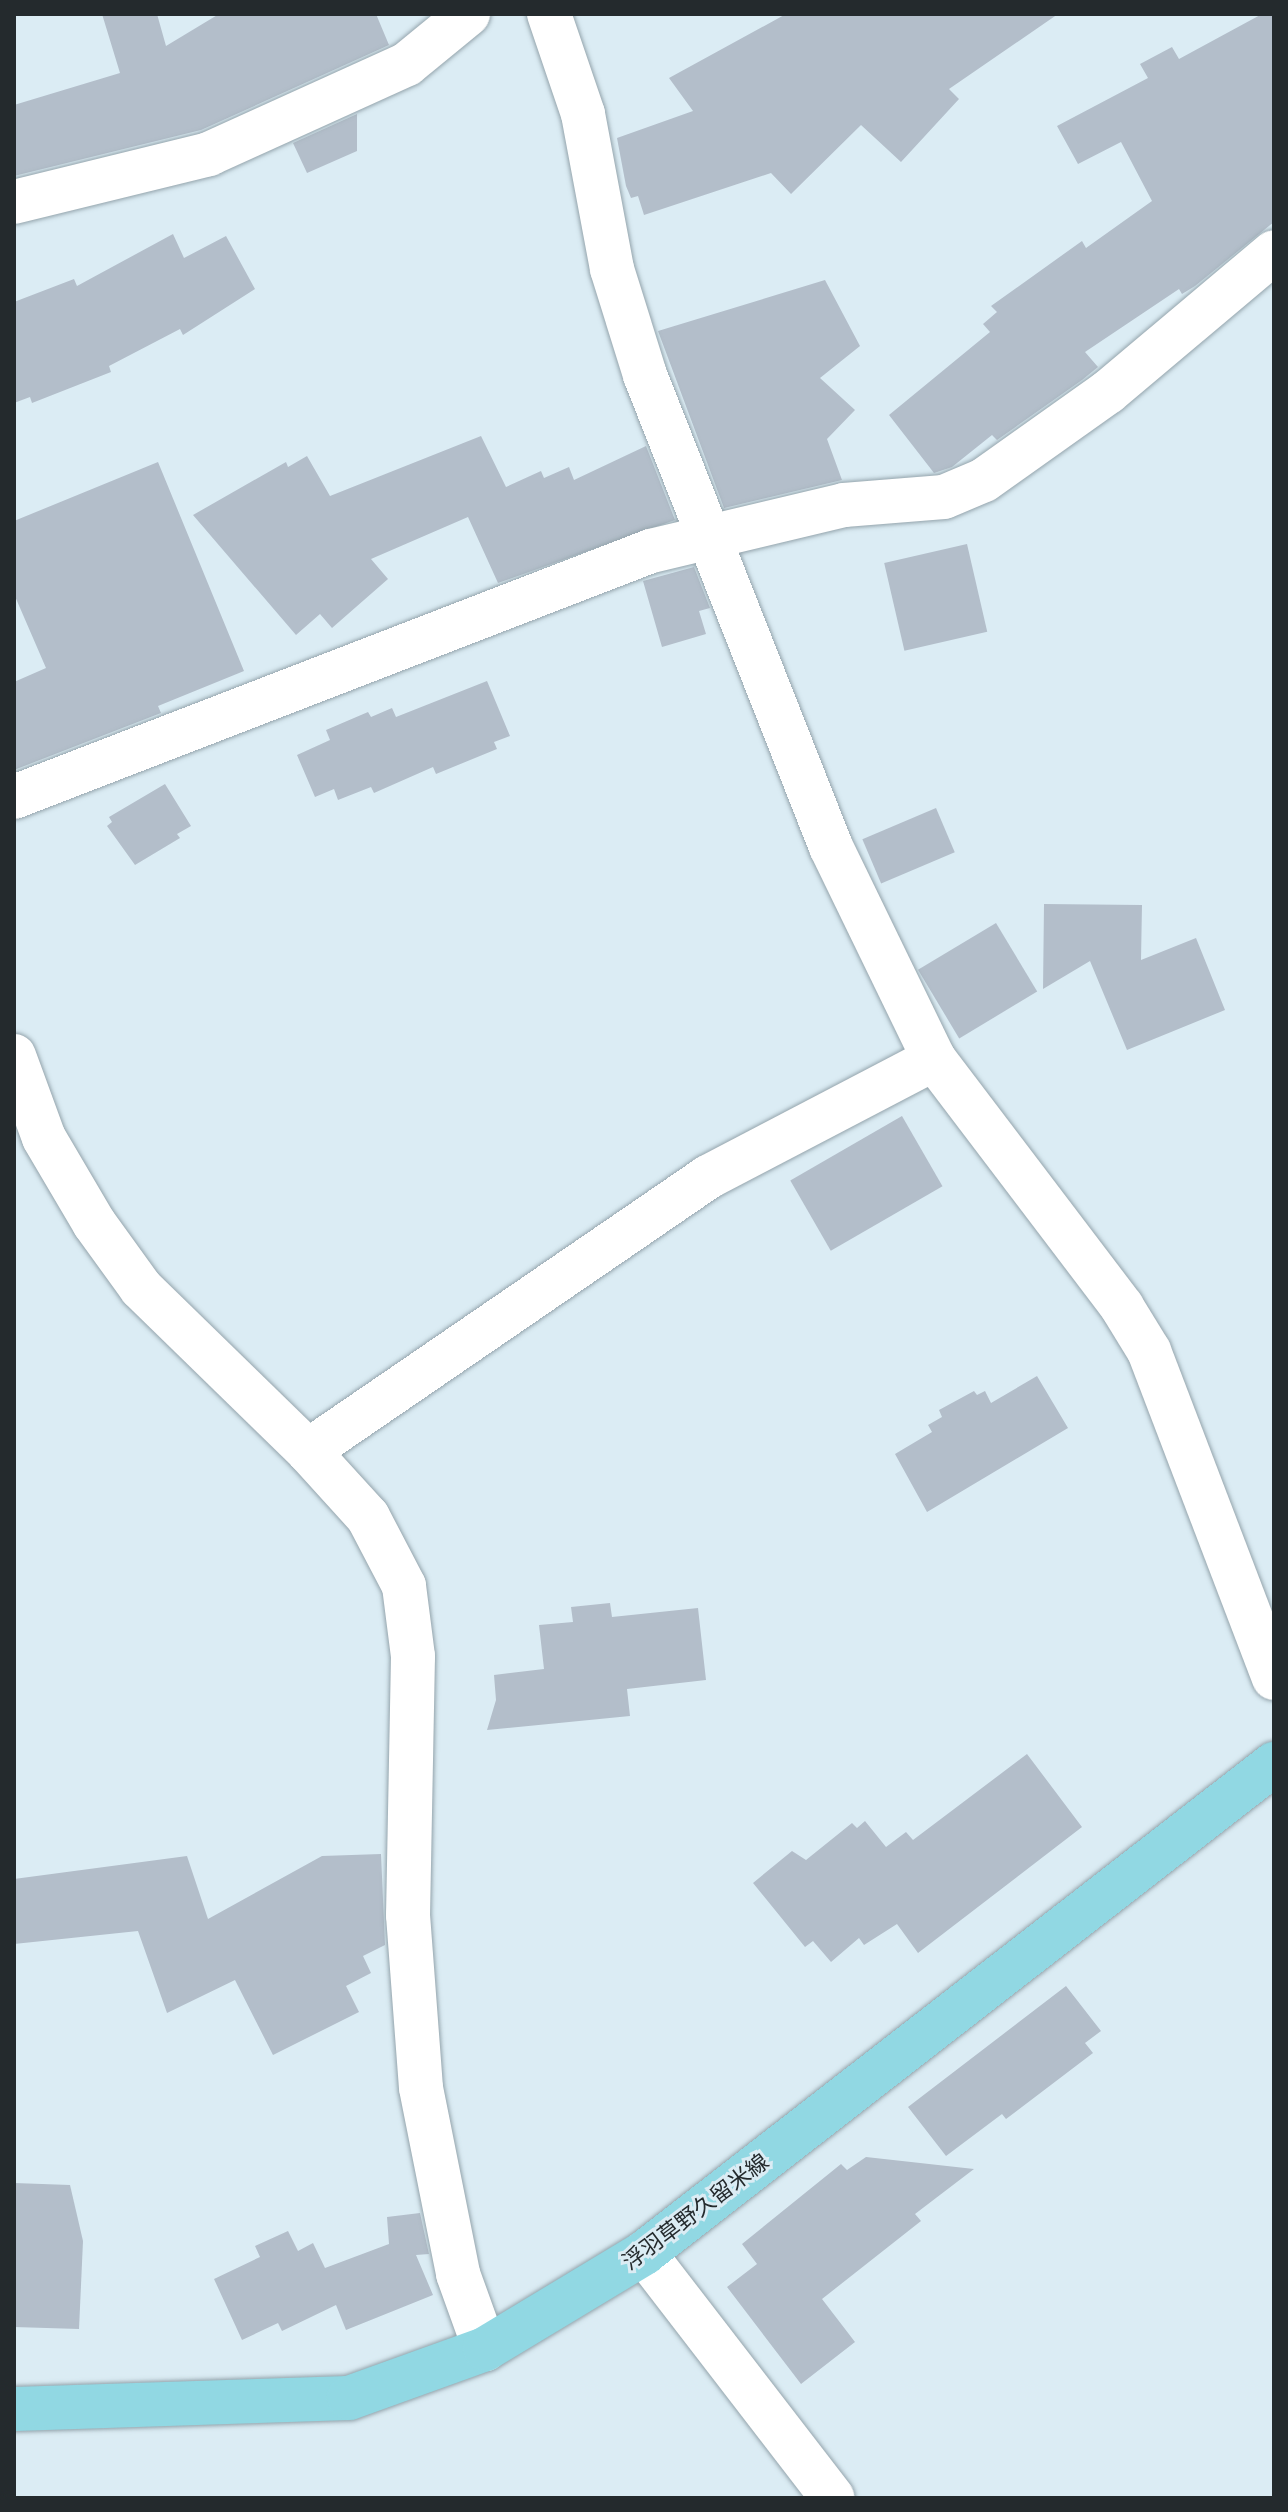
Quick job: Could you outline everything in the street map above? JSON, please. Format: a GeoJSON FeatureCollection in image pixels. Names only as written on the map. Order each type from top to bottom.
{"type":"FeatureCollection","features":[{"type":"Feature","properties":{"kind":"main road","name":"浮羽草野久留米線"},"geometry":{"type":"LineString","coordinates":[[14,2409],[349,2398],[485,2349],[644,2253],[1274,1764]]}},
{"type":"Feature","properties":{"kind":"street"},"geometry":{"type":"LineString","coordinates":[[14,202],[209,154],[407,64],[468,14]]}},
{"type":"Feature","properties":{"kind":"street"},"geometry":{"type":"LineString","coordinates":[[549,14],[583,114],[612,269],[706,538],[831,847],[934,1059],[1122,1307],[1149,1351],[1274,1678]]}},
{"type":"Feature","properties":{"kind":"street"},"geometry":{"type":"LineString","coordinates":[[14,797],[651,551],[844,505],[944,497],[984,480],[1108,392],[1274,252]]}},
{"type":"Feature","properties":{"kind":"street"},"geometry":{"type":"LineString","coordinates":[[14,1056],[44,1138],[94,1223],[141,1288],[308,1451],[368,1517],[404,1586],[413,1656],[408,1915],[421,2088],[458,2274],[485,2349]]}},
{"type":"Feature","properties":{"kind":"street"},"geometry":{"type":"LineString","coordinates":[[308,1451],[708,1177],[934,1059]]}},
{"type":"Feature","properties":{"kind":"street"},"geometry":{"type":"LineString","coordinates":[[644,2253],[833,2498]]}},
{"type":"Feature","properties":{"kind":"building"},"geometry":{"type":"Polygon","coordinates":[[[102,14],[157,14],[166,46],[219,14],[376,14],[389,45],[201,130],[14,176],[14,105],[120,73],[102,14]]]}},
{"type":"Feature","properties":{"kind":"building"},"geometry":{"type":"Polygon","coordinates":[[[786,14],[1058,14],[949,89],[959,99],[901,162],[861,125],[791,194],[771,173],[644,215],[638,196],[631,198],[626,186],[617,138],[693,111],[669,78],[786,14]]]}},
{"type":"Feature","properties":{"kind":"building"},"geometry":{"type":"Polygon","coordinates":[[[1262,14],[1274,14],[1274,222],[1195,286],[1182,294],[1179,289],[1085,352],[1098,367],[1082,380],[997,440],[992,435],[952,467],[934,473],[889,415],[990,332],[983,324],[997,312],[991,306],[1082,241],[1086,248],[1152,201],[1121,142],[1078,164],[1057,126],[1148,78],[1140,64],[1172,47],[1179,59],[1262,14]]]}},
{"type":"Feature","properties":{"kind":"building"},"geometry":{"type":"Polygon","coordinates":[[[357,114],[357,151],[307,173],[293,143],[357,114]]]}},
{"type":"Feature","properties":{"kind":"building"},"geometry":{"type":"Polygon","coordinates":[[[173,234],[184,258],[226,236],[255,289],[183,335],[180,329],[109,366],[111,372],[32,403],[30,397],[14,403],[14,302],[74,279],[77,286],[173,234]]]}},
{"type":"Feature","properties":{"kind":"building"},"geometry":{"type":"Polygon","coordinates":[[[825,280],[860,346],[820,378],[855,410],[827,439],[842,480],[724,508],[658,331],[825,280]]]}},
{"type":"Feature","properties":{"kind":"building"},"geometry":{"type":"Polygon","coordinates":[[[481,436],[506,487],[541,471],[544,478],[569,467],[574,480],[646,446],[675,520],[498,583],[468,517],[371,559],[388,579],[332,628],[320,614],[296,635],[193,515],[286,462],[288,467],[307,456],[330,496],[481,436]]]}},
{"type":"Feature","properties":{"kind":"building"},"geometry":{"type":"Polygon","coordinates":[[[158,462],[244,671],[158,706],[161,713],[14,770],[14,682],[46,668],[14,594],[14,521],[158,462]]]}},
{"type":"Feature","properties":{"kind":"building"},"geometry":{"type":"Polygon","coordinates":[[[967,544],[987,632],[904,651],[884,563],[967,544]]]}},
{"type":"Feature","properties":{"kind":"building"},"geometry":{"type":"Polygon","coordinates":[[[694,567],[710,608],[699,611],[706,634],[662,647],[643,581],[694,567]]]}},
{"type":"Feature","properties":{"kind":"building"},"geometry":{"type":"Polygon","coordinates":[[[487,681],[510,736],[494,742],[497,749],[436,774],[433,767],[374,793],[371,787],[338,800],[334,789],[315,797],[297,755],[330,740],[326,730],[368,712],[371,717],[392,708],[396,717],[487,681]]]}},
{"type":"Feature","properties":{"kind":"building"},"geometry":{"type":"Polygon","coordinates":[[[165,784],[191,826],[177,834],[180,838],[135,865],[107,826],[112,822],[109,817],[165,784]]]}},
{"type":"Feature","properties":{"kind":"building"},"geometry":{"type":"Polygon","coordinates":[[[936,808],[955,852],[881,883],[862,839],[936,808]]]}},
{"type":"Feature","properties":{"kind":"building"},"geometry":{"type":"Polygon","coordinates":[[[1044,904],[1142,905],[1141,960],[1196,938],[1225,1010],[1127,1050],[1090,961],[1043,989],[1044,904]]]}},
{"type":"Feature","properties":{"kind":"building"},"geometry":{"type":"Polygon","coordinates":[[[996,923],[1037,992],[959,1038],[918,970],[996,923]]]}},
{"type":"Feature","properties":{"kind":"building"},"geometry":{"type":"Polygon","coordinates":[[[902,1116],[942,1186],[831,1251],[790,1180],[902,1116]]]}},
{"type":"Feature","properties":{"kind":"building"},"geometry":{"type":"Polygon","coordinates":[[[1037,1376],[1068,1428],[927,1512],[895,1454],[932,1432],[928,1425],[942,1417],[939,1410],[974,1391],[977,1395],[985,1391],[991,1403],[1037,1376]]]}},
{"type":"Feature","properties":{"kind":"building"},"geometry":{"type":"Polygon","coordinates":[[[610,1603],[612,1617],[698,1608],[706,1680],[627,1689],[630,1716],[487,1730],[496,1700],[494,1675],[544,1669],[539,1625],[573,1622],[571,1607],[610,1603]]]}},
{"type":"Feature","properties":{"kind":"building"},"geometry":{"type":"Polygon","coordinates":[[[1027,1754],[1082,1827],[918,1953],[897,1924],[864,1945],[859,1938],[831,1962],[813,1941],[805,1947],[753,1883],[792,1851],[806,1860],[852,1823],[857,1828],[865,1821],[886,1847],[906,1832],[913,1840],[1027,1754]]]}},
{"type":"Feature","properties":{"kind":"building"},"geometry":{"type":"Polygon","coordinates":[[[381,1854],[385,1945],[363,1956],[371,1973],[346,1986],[359,2012],[273,2055],[235,1980],[167,2013],[138,1931],[14,1944],[14,1879],[187,1856],[208,1919],[322,1856],[381,1854]]]}},
{"type":"Feature","properties":{"kind":"building"},"geometry":{"type":"Polygon","coordinates":[[[1066,1986],[1101,2031],[1085,2043],[1093,2053],[1006,2119],[1002,2114],[946,2156],[908,2107],[1066,1986]]]}},
{"type":"Feature","properties":{"kind":"building"},"geometry":{"type":"Polygon","coordinates":[[[866,2157],[974,2169],[915,2214],[921,2221],[822,2299],[855,2342],[801,2384],[727,2287],[757,2264],[742,2244],[841,2164],[847,2170],[866,2157]]]}},
{"type":"Feature","properties":{"kind":"building"},"geometry":{"type":"Polygon","coordinates":[[[14,2183],[70,2185],[83,2241],[79,2329],[14,2327],[14,2183]]]}},
{"type":"Feature","properties":{"kind":"building"},"geometry":{"type":"Polygon","coordinates":[[[420,2213],[429,2254],[416,2255],[433,2295],[346,2330],[336,2305],[282,2331],[278,2323],[242,2340],[214,2279],[260,2257],[255,2246],[288,2231],[298,2251],[313,2243],[325,2268],[389,2244],[387,2217],[420,2213]]]}}]}
